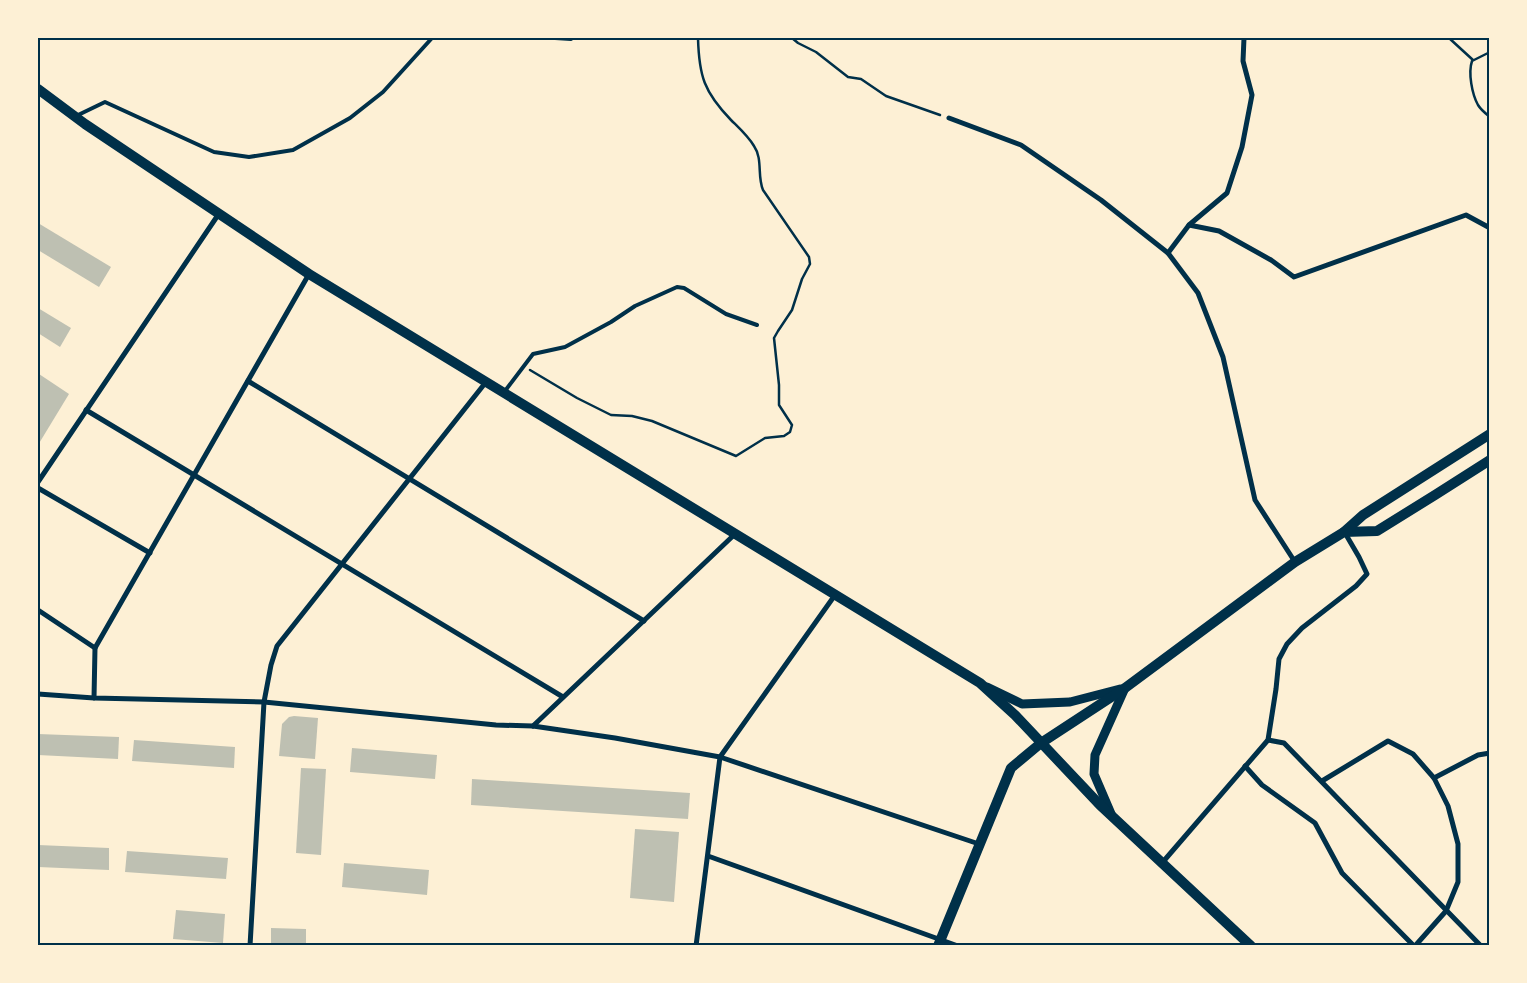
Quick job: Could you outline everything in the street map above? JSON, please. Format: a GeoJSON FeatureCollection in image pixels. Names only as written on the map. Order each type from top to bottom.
{"type":"FeatureCollection","features":[{"type":"Feature","properties":{"kind":"main road"},"geometry":{"type":"LineString","coordinates":[[38,89],[218,215],[308,274],[980,683],[1016,715],[1112,816],[1251,946]]}},
{"type":"Feature","properties":{"kind":"main road"},"geometry":{"type":"LineString","coordinates":[[939,942],[1011,768],[1041,743],[1125,688],[1295,562],[1344,532],[1363,515],[1490,434]]}},
{"type":"Feature","properties":{"kind":"main road"},"geometry":{"type":"LineString","coordinates":[[1344,532],[1377,531],[1490,460]]}},
{"type":"Feature","properties":{"kind":"street"},"geometry":{"type":"LineString","coordinates":[[1168,254],[1189,224],[1227,193],[1242,147],[1252,95],[1244,61],[1244,38]]}},
{"type":"Feature","properties":{"kind":"street"},"geometry":{"type":"LineString","coordinates":[[948,118],[1021,145],[1101,200],[1168,254],[1198,294],[1223,357],[1255,500],[1295,562]]}},
{"type":"Feature","properties":{"kind":"street"},"geometry":{"type":"LineString","coordinates":[[38,482],[218,215]]}},
{"type":"Feature","properties":{"kind":"street"},"geometry":{"type":"LineString","coordinates":[[1189,224],[1219,231],[1271,260],[1294,277],[1466,215],[1490,228]]}},
{"type":"Feature","properties":{"kind":"street"},"geometry":{"type":"LineString","coordinates":[[94,698],[95,648],[308,274]]}},
{"type":"Feature","properties":{"kind":"street"},"geometry":{"type":"LineString","coordinates":[[248,381],[644,621]]}},
{"type":"Feature","properties":{"kind":"street"},"geometry":{"type":"LineString","coordinates":[[250,946],[264,702],[270,665],[277,646],[486,382]]}},
{"type":"Feature","properties":{"kind":"street"},"geometry":{"type":"LineString","coordinates":[[86,410],[563,697]]}},
{"type":"Feature","properties":{"kind":"street"},"geometry":{"type":"LineString","coordinates":[[38,488],[150,553]]}},
{"type":"Feature","properties":{"kind":"street"},"geometry":{"type":"LineString","coordinates":[[1162,863],[1268,740],[1279,659],[1286,644],[1302,628],[1356,586],[1367,574],[1360,558],[1344,532]]}},
{"type":"Feature","properties":{"kind":"street"},"geometry":{"type":"LineString","coordinates":[[533,726],[735,534]]}},
{"type":"Feature","properties":{"kind":"street"},"geometry":{"type":"LineString","coordinates":[[696,946],[720,757],[835,595]]}},
{"type":"Feature","properties":{"kind":"street"},"geometry":{"type":"LineString","coordinates":[[38,610],[95,648]]}},
{"type":"Feature","properties":{"kind":"street"},"geometry":{"type":"LineString","coordinates":[[980,683],[1022,704],[1070,702],[1125,688]]}},
{"type":"Feature","properties":{"kind":"street"},"geometry":{"type":"LineString","coordinates":[[1112,816],[1094,774],[1095,755],[1125,688]]}},
{"type":"Feature","properties":{"kind":"street"},"geometry":{"type":"LineString","coordinates":[[38,694],[94,698],[264,702],[486,724],[533,726],[615,738],[720,757],[979,844]]}},
{"type":"Feature","properties":{"kind":"street"},"geometry":{"type":"LineString","coordinates":[[1268,740],[1284,743],[1481,946]]}},
{"type":"Feature","properties":{"kind":"street"},"geometry":{"type":"LineString","coordinates":[[1245,766],[1262,785],[1315,823],[1342,873],[1415,946],[1446,911],[1458,882],[1458,844],[1448,806],[1434,778],[1413,754],[1388,741],[1322,781]]}},
{"type":"Feature","properties":{"kind":"street"},"geometry":{"type":"LineString","coordinates":[[1434,778],[1478,755],[1490,753]]}},
{"type":"Feature","properties":{"kind":"street"},"geometry":{"type":"LineString","coordinates":[[708,856],[939,942],[958,946]]}},
{"type":"Feature","properties":{"kind":"lane"},"geometry":{"type":"LineString","coordinates":[[74,116],[105,102],[214,152],[249,157],[293,150],[350,118],[383,92],[432,38]]}},
{"type":"Feature","properties":{"kind":"lane"},"geometry":{"type":"LineString","coordinates":[[555,38],[571,39]]}},
{"type":"Feature","properties":{"kind":"lane"},"geometry":{"type":"LineString","coordinates":[[504,393],[534,354],[565,347],[611,322],[635,306],[677,287],[684,288],[726,314],[757,325]]}},
{"type":"Feature","properties":{"kind":"path"},"geometry":{"type":"LineString","coordinates":[[792,38],[816,52],[848,77],[861,79],[886,96],[948,118]]}},
{"type":"Feature","properties":{"kind":"path"},"geometry":{"type":"LineString","coordinates":[[1449,38],[1474,61]]}},
{"type":"Feature","properties":{"kind":"path"},"geometry":{"type":"LineString","coordinates":[[1490,52],[1472,61],[1470,72],[1477,102],[1482,111],[1490,117]]}},
{"type":"Feature","properties":{"kind":"building"},"geometry":{"type":"Polygon","coordinates":[[[38,223],[111,267],[99,287],[38,250],[38,223]]]}},
{"type":"Feature","properties":{"kind":"building"},"geometry":{"type":"Polygon","coordinates":[[[38,308],[71,328],[60,347],[38,333],[38,308]]]}},
{"type":"Feature","properties":{"kind":"building"},"geometry":{"type":"Polygon","coordinates":[[[39,374],[69,394],[38,445],[38,376],[39,374]]]}},
{"type":"Feature","properties":{"kind":"building"},"geometry":{"type":"Polygon","coordinates":[[[289,717],[318,718],[315,759],[279,756],[282,724],[289,717]]]}},
{"type":"Feature","properties":{"kind":"building"},"geometry":{"type":"Polygon","coordinates":[[[38,734],[119,737],[118,759],[38,755],[38,734]]]}},
{"type":"Feature","properties":{"kind":"building"},"geometry":{"type":"Polygon","coordinates":[[[134,740],[235,747],[234,768],[132,761],[134,740]]]}},
{"type":"Feature","properties":{"kind":"building"},"geometry":{"type":"Polygon","coordinates":[[[352,748],[437,755],[435,779],[350,772],[352,748]]]}},
{"type":"Feature","properties":{"kind":"building"},"geometry":{"type":"Polygon","coordinates":[[[301,768],[326,769],[321,855],[296,853],[301,768]]]}},
{"type":"Feature","properties":{"kind":"building"},"geometry":{"type":"Polygon","coordinates":[[[472,779],[690,793],[688,819],[471,805],[472,779]]]}},
{"type":"Feature","properties":{"kind":"building"},"geometry":{"type":"Polygon","coordinates":[[[635,829],[679,832],[674,902],[630,898],[635,829]]]}},
{"type":"Feature","properties":{"kind":"building"},"geometry":{"type":"Polygon","coordinates":[[[38,845],[109,848],[109,870],[38,867],[38,845]]]}},
{"type":"Feature","properties":{"kind":"building"},"geometry":{"type":"Polygon","coordinates":[[[127,851],[228,858],[226,879],[125,872],[127,851]]]}},
{"type":"Feature","properties":{"kind":"building"},"geometry":{"type":"Polygon","coordinates":[[[344,863],[429,870],[427,895],[342,887],[344,863]]]}},
{"type":"Feature","properties":{"kind":"building"},"geometry":{"type":"Polygon","coordinates":[[[176,910],[225,914],[223,943],[173,939],[176,910]]]}},
{"type":"Feature","properties":{"kind":"building"},"geometry":{"type":"Polygon","coordinates":[[[271,928],[306,929],[306,946],[271,946],[271,928]]]}}]}
